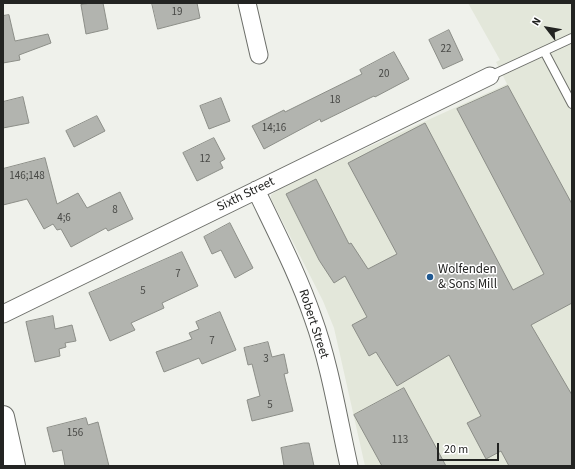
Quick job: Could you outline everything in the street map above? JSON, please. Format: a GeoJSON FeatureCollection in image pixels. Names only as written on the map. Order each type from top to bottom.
{"type":"FeatureCollection","features":[{"type":"Feature","properties":{"kind":"highway"},"geometry":{"type":"LineString","coordinates":[[3,417],[14,466]]}},
{"type":"Feature","properties":{"kind":"street"},"geometry":{"type":"LineString","coordinates":[[247,3],[259,55]]}},
{"type":"Feature","properties":{"kind":"street","name":"Sixth Street"},"geometry":{"type":"LineString","coordinates":[[3,314],[490,76]]}},
{"type":"Feature","properties":{"kind":"street","name":"Robert Street"},"geometry":{"type":"LineString","coordinates":[[256,190],[300,284],[314,319],[349,466]]}},
{"type":"Feature","properties":{"kind":"lane"},"geometry":{"type":"LineString","coordinates":[[490,76],[572,38]]}},
{"type":"Feature","properties":{"kind":"lane"},"geometry":{"type":"LineString","coordinates":[[544,51],[572,104]]}},
{"type":"Feature","properties":{"kind":"shaded area"},"geometry":{"type":"Polygon","coordinates":[[[468,3],[572,3],[572,466],[365,466],[334,328],[323,301],[271,199],[271,195],[283,186],[507,84],[496,62],[500,60],[468,3]]]}},
{"type":"Feature","properties":{"kind":"building"},"geometry":{"type":"Polygon","coordinates":[[[103,3],[108,29],[86,34],[81,5],[103,3]]]}},
{"type":"Feature","properties":{"kind":"building"},"geometry":{"type":"Polygon","coordinates":[[[152,3],[197,3],[200,18],[158,29],[152,3]]]}},
{"type":"Feature","properties":{"kind":"building"},"geometry":{"type":"Polygon","coordinates":[[[9,15],[15,41],[48,34],[51,43],[19,55],[20,60],[3,63],[3,16],[9,15]]]}},
{"type":"Feature","properties":{"kind":"building"},"geometry":{"type":"Polygon","coordinates":[[[449,30],[463,60],[443,69],[429,40],[449,30]]]}},
{"type":"Feature","properties":{"kind":"building"},"geometry":{"type":"Polygon","coordinates":[[[394,52],[409,79],[375,97],[374,96],[321,122],[320,119],[264,149],[252,126],[284,110],[285,112],[362,74],[360,70],[394,52]]]}},
{"type":"Feature","properties":{"kind":"building","name":"Wolfenden & Sons Mill"},"geometry":{"type":"Polygon","coordinates":[[[508,86],[572,204],[572,303],[531,325],[572,395],[572,466],[509,466],[501,451],[486,459],[467,423],[481,416],[449,355],[397,386],[376,352],[369,356],[352,325],[367,317],[345,276],[334,283],[319,260],[286,194],[316,179],[349,244],[351,243],[368,269],[397,254],[348,163],[425,123],[513,290],[544,274],[457,109],[508,86]]]}},
{"type":"Feature","properties":{"kind":"building"},"geometry":{"type":"Polygon","coordinates":[[[23,97],[29,123],[3,128],[3,102],[23,97]]]}},
{"type":"Feature","properties":{"kind":"building"},"geometry":{"type":"Polygon","coordinates":[[[221,98],[230,121],[209,129],[200,106],[221,98]]]}},
{"type":"Feature","properties":{"kind":"building"},"geometry":{"type":"Polygon","coordinates":[[[97,116],[105,131],[74,147],[66,131],[97,116]]]}},
{"type":"Feature","properties":{"kind":"building"},"geometry":{"type":"Polygon","coordinates":[[[214,138],[225,159],[220,162],[223,168],[197,181],[183,153],[214,138]]]}},
{"type":"Feature","properties":{"kind":"building"},"geometry":{"type":"Polygon","coordinates":[[[45,158],[57,204],[78,193],[87,208],[120,192],[133,219],[108,231],[106,228],[71,247],[61,229],[57,230],[53,224],[44,229],[27,199],[3,205],[3,169],[45,158]]]}},
{"type":"Feature","properties":{"kind":"building"},"geometry":{"type":"Polygon","coordinates":[[[230,223],[253,268],[235,278],[221,250],[212,254],[204,237],[230,223]]]}},
{"type":"Feature","properties":{"kind":"building"},"geometry":{"type":"Polygon","coordinates":[[[182,252],[198,286],[162,303],[164,308],[131,323],[135,330],[110,341],[89,293],[182,252]]]}},
{"type":"Feature","properties":{"kind":"building"},"geometry":{"type":"Polygon","coordinates":[[[220,312],[236,350],[202,364],[199,358],[164,372],[156,352],[192,339],[189,333],[199,329],[196,322],[220,312]]]}},
{"type":"Feature","properties":{"kind":"building"},"geometry":{"type":"Polygon","coordinates":[[[53,316],[55,329],[72,325],[76,341],[65,343],[66,347],[59,349],[60,356],[35,362],[26,322],[53,316]]]}},
{"type":"Feature","properties":{"kind":"building"},"geometry":{"type":"Polygon","coordinates":[[[268,342],[272,357],[284,354],[288,373],[284,374],[293,411],[252,421],[247,400],[260,396],[252,364],[248,365],[244,348],[268,342]]]}},
{"type":"Feature","properties":{"kind":"building"},"geometry":{"type":"Polygon","coordinates":[[[404,388],[446,466],[382,466],[354,415],[404,388]]]}},
{"type":"Feature","properties":{"kind":"building"},"geometry":{"type":"Polygon","coordinates":[[[86,418],[88,425],[98,422],[109,466],[65,466],[62,450],[53,452],[47,428],[86,418]]]}},
{"type":"Feature","properties":{"kind":"building"},"geometry":{"type":"Polygon","coordinates":[[[309,443],[314,466],[284,466],[281,448],[309,443]]]}},
{"type":"Feature","properties":{"kind":"place","name":"Wolfenden & Sons Mill"},"geometry":{"type":"Point","coordinates":[430,277]}}]}
